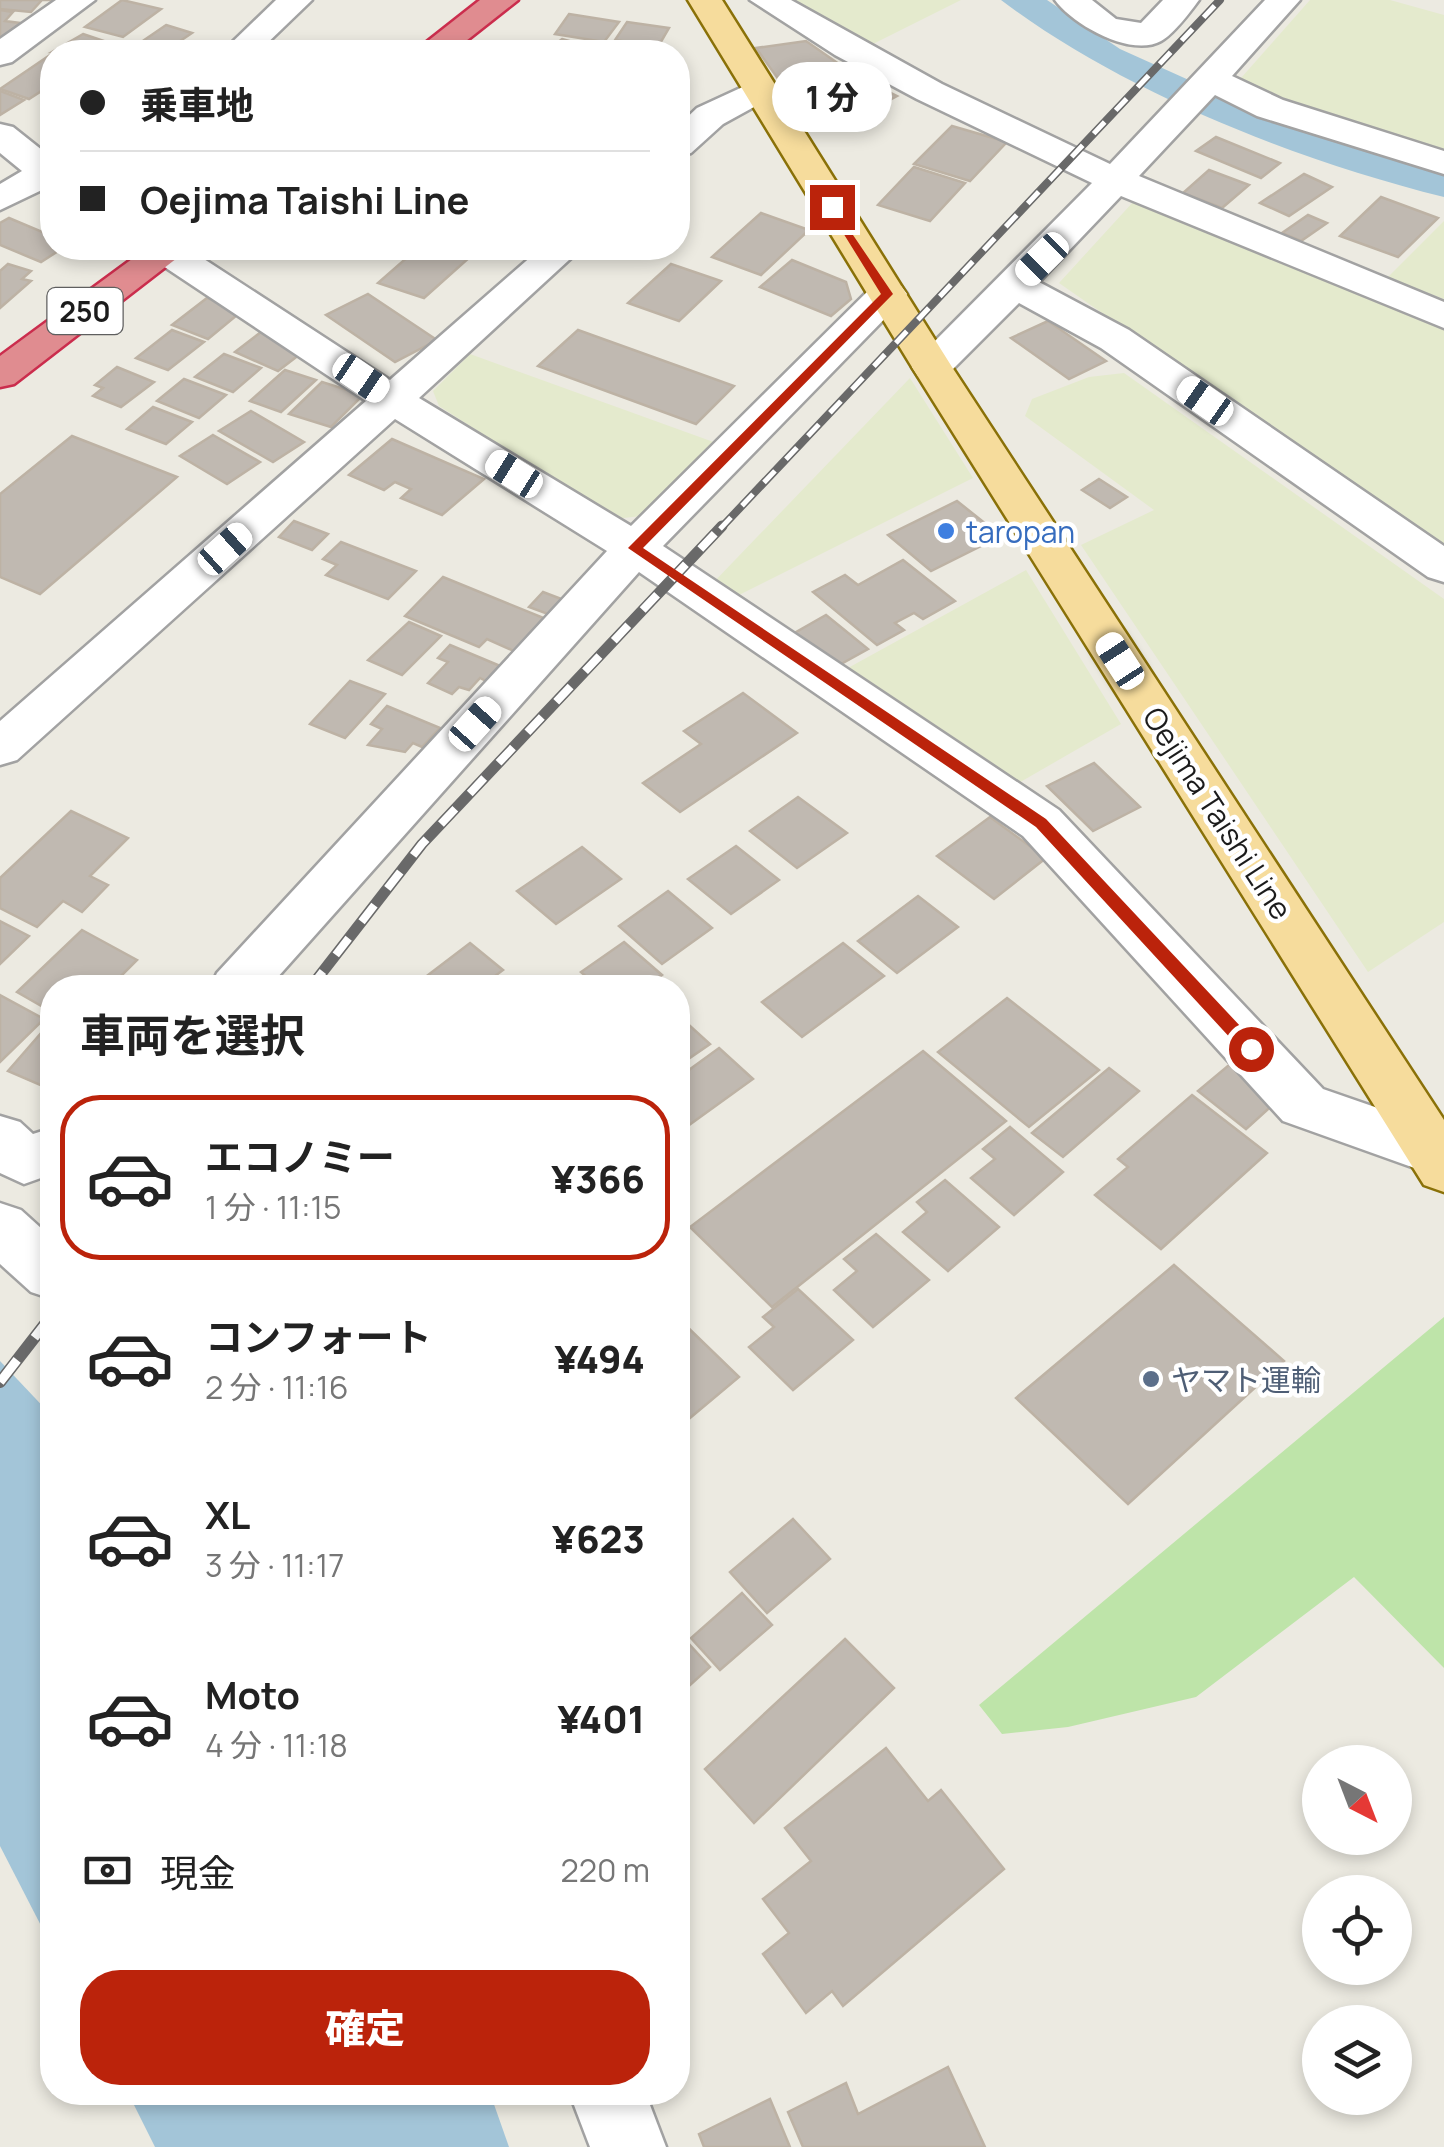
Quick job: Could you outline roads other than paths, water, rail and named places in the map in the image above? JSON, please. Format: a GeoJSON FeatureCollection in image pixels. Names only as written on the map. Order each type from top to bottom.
{"type":"FeatureCollection","features":[{"type":"Feature","properties":{"kind":"highway"},"geometry":{"type":"LineString","coordinates":[[447,40],[501,0]]}},
{"type":"Feature","properties":{"kind":"highway","name":"250"},"geometry":{"type":"LineString","coordinates":[[0,375],[151,260]]}},
{"type":"Feature","properties":{"kind":"main road","name":"Oejima Taishi Line"},"geometry":{"type":"LineString","coordinates":[[705,0],[932,367],[1439,1160]]}},
{"type":"Feature","properties":{"kind":"street"},"geometry":{"type":"LineString","coordinates":[[0,55],[78,0]]}},
{"type":"Feature","properties":{"kind":"street"},"geometry":{"type":"LineString","coordinates":[[252,40],[295,0]]}},
{"type":"Feature","properties":{"kind":"street"},"geometry":{"type":"LineString","coordinates":[[766,0],[858,58],[1118,181],[1444,316]]}},
{"type":"Feature","properties":{"kind":"street"},"geometry":{"type":"LineString","coordinates":[[1072,0],[1106,28],[1149,34],[1182,0]]}},
{"type":"Feature","properties":{"kind":"street"},"geometry":{"type":"LineString","coordinates":[[932,367],[1118,181],[1176,112],[1283,0]]}},
{"type":"Feature","properties":{"kind":"street"},"geometry":{"type":"LineString","coordinates":[[1210,79],[1270,108],[1444,164]]}},
{"type":"Feature","properties":{"kind":"street"},"geometry":{"type":"LineString","coordinates":[[690,134],[710,116],[760,90]]}},
{"type":"Feature","properties":{"kind":"street"},"geometry":{"type":"LineString","coordinates":[[0,135],[40,165]]}},
{"type":"Feature","properties":{"kind":"street"},"geometry":{"type":"LineString","coordinates":[[0,199],[40,178]]}},
{"type":"Feature","properties":{"kind":"street"},"geometry":{"type":"LineString","coordinates":[[185,260],[393,400],[635,548],[1041,823],[1304,1106],[1439,1160]]}},
{"type":"Feature","properties":{"kind":"street"},"geometry":{"type":"LineString","coordinates":[[0,748],[550,260]]}},
{"type":"Feature","properties":{"kind":"street"},"geometry":{"type":"LineString","coordinates":[[1016,285],[1115,339],[1444,567]]}},
{"type":"Feature","properties":{"kind":"street"},"geometry":{"type":"LineString","coordinates":[[248,975],[635,548],[887,294]]}},
{"type":"Feature","properties":{"kind":"street"},"geometry":{"type":"LineString","coordinates":[[0,1139],[24,1160],[40,1155]]}},
{"type":"Feature","properties":{"kind":"street"},"geometry":{"type":"LineString","coordinates":[[0,1228],[40,1263]]}},
{"type":"Feature","properties":{"kind":"street"},"geometry":{"type":"LineString","coordinates":[[612,2105],[628,2147]]}},
{"type":"Feature","properties":{"kind":"water"},"geometry":{"type":"Polygon","coordinates":[[[1001,0],[1047,0],[1120,49],[1280,121],[1444,176],[1444,197],[1329,164],[1212,119],[1100,64],[1001,0]]]}},
{"type":"Feature","properties":{"kind":"water"},"geometry":{"type":"Polygon","coordinates":[[[0,1361],[40,1403],[40,1924],[0,1846],[0,1361]]]}},
{"type":"Feature","properties":{"kind":"water"},"geometry":{"type":"Polygon","coordinates":[[[134,2105],[494,2105],[509,2147],[155,2147],[134,2105]]]}},
{"type":"Feature","properties":{"kind":"railway"},"geometry":{"type":"LineString","coordinates":[[720,529],[1220,0]]}},
{"type":"Feature","properties":{"kind":"railway"},"geometry":{"type":"LineString","coordinates":[[320,975],[422,844],[722,526]]}},
{"type":"Feature","properties":{"kind":"railway"},"geometry":{"type":"LineString","coordinates":[[0,1382],[40,1330]]}},
{"type":"Feature","properties":{"kind":"place","name":"taropan"},"geometry":{"type":"Point","coordinates":[946,531]}},
{"type":"Feature","properties":{"kind":"place","name":"ヤマト運輸"},"geometry":{"type":"Point","coordinates":[1151,1379]}}]}
